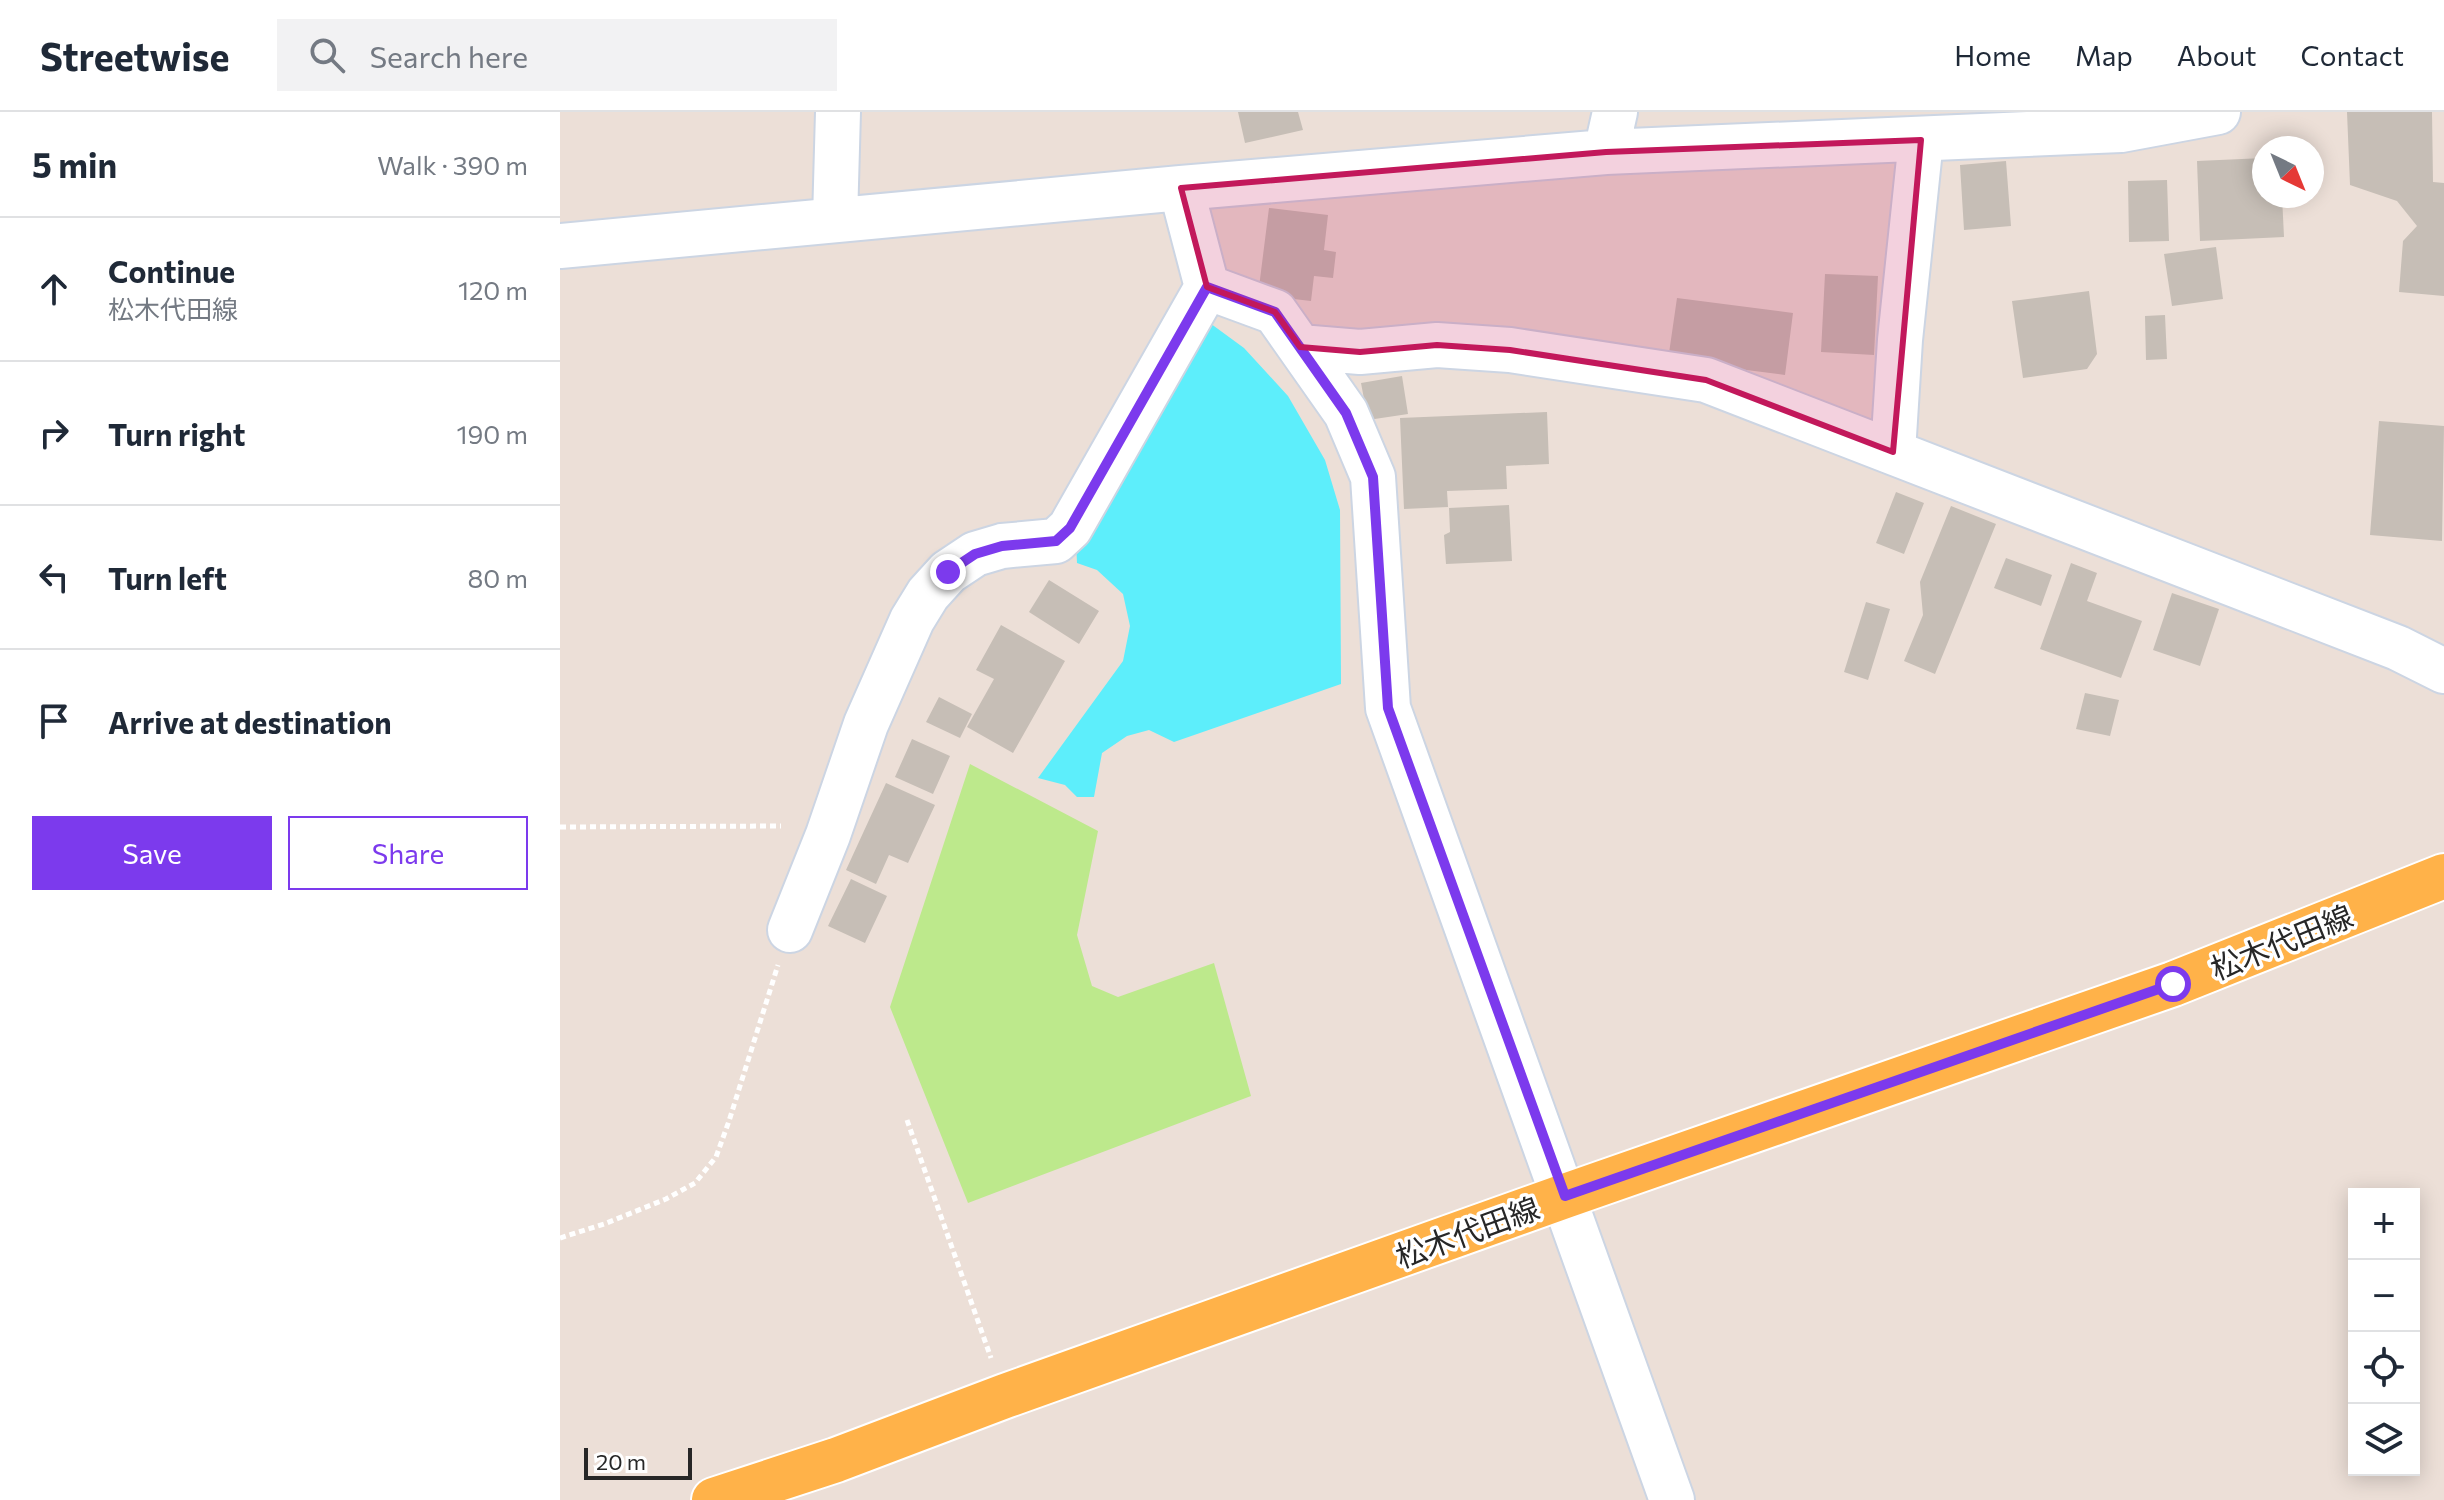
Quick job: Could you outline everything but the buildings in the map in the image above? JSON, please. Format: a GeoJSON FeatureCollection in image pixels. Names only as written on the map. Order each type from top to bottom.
{"type":"FeatureCollection","features":[{"type":"Feature","properties":{"kind":"main road","name":"松木代田線"},"geometry":{"type":"LineString","coordinates":[[714,1500],[836,1460],[1005,1396],[1565,1196],[2173,984],[2444,876]]}},
{"type":"Feature","properties":{"kind":"street"},"geometry":{"type":"LineString","coordinates":[[835,220],[838,112]]}},
{"type":"Feature","properties":{"kind":"street"},"geometry":{"type":"LineString","coordinates":[[560,246],[1181,188],[1610,132],[1921,140],[2121,130],[2218,112]]}},
{"type":"Feature","properties":{"kind":"street"},"geometry":{"type":"LineString","coordinates":[[1893,452],[1900,340],[1921,140]]}},
{"type":"Feature","properties":{"kind":"street"},"geometry":{"type":"LineString","coordinates":[[790,930],[828,835],[866,724],[912,620],[928,594],[948,572],[975,554],[1002,546],[1056,541],[1070,528],[1207,287],[1181,188]]}},
{"type":"Feature","properties":{"kind":"street"},"geometry":{"type":"LineString","coordinates":[[1207,287],[1275,312],[1346,413],[1373,477],[1388,708],[1672,1500]]}},
{"type":"Feature","properties":{"kind":"street"},"geometry":{"type":"LineString","coordinates":[[1300,347],[1360,352],[1437,345],[1510,350],[1706,380],[2398,648],[2444,671]]}},
{"type":"Feature","properties":{"kind":"path"},"geometry":{"type":"LineString","coordinates":[[560,827],[781,826]]}},
{"type":"Feature","properties":{"kind":"path"},"geometry":{"type":"LineString","coordinates":[[560,1238],[666,1199],[695,1183],[716,1157],[790,930]]}},
{"type":"Feature","properties":{"kind":"path"},"geometry":{"type":"LineString","coordinates":[[907,1120],[1005,1396]]}},
{"type":"Feature","properties":{"kind":"highlighted area"},"geometry":{"type":"Polygon","coordinates":[[[1921,140],[1893,452],[1706,380],[1510,350],[1437,345],[1360,352],[1300,347],[1275,312],[1207,287],[1181,188],[1606,152],[1921,140]]]}},
{"type":"Feature","properties":{"kind":"green space"},"geometry":{"type":"Polygon","coordinates":[[[970,764],[1098,831],[1077,935],[1092,986],[1118,997],[1214,963],[1251,1096],[968,1203],[890,1007],[970,764]]]}},
{"type":"Feature","properties":{"kind":"water"},"geometry":{"type":"Polygon","coordinates":[[[1203,318],[1244,348],[1288,396],[1325,460],[1340,510],[1341,684],[1174,742],[1149,730],[1127,736],[1102,753],[1094,797],[1077,797],[1065,785],[1038,778],[1123,661],[1130,626],[1123,594],[1097,570],[1077,563],[1076,541],[1203,318]]]}},
{"type":"Feature","properties":{"kind":"route"},"geometry":{"type":"LineString","coordinates":[[948,572],[975,554],[1002,546],[1056,541],[1070,528],[1207,287],[1275,312],[1346,413],[1373,477],[1388,708],[1565,1196],[2173,984]]}}]}
